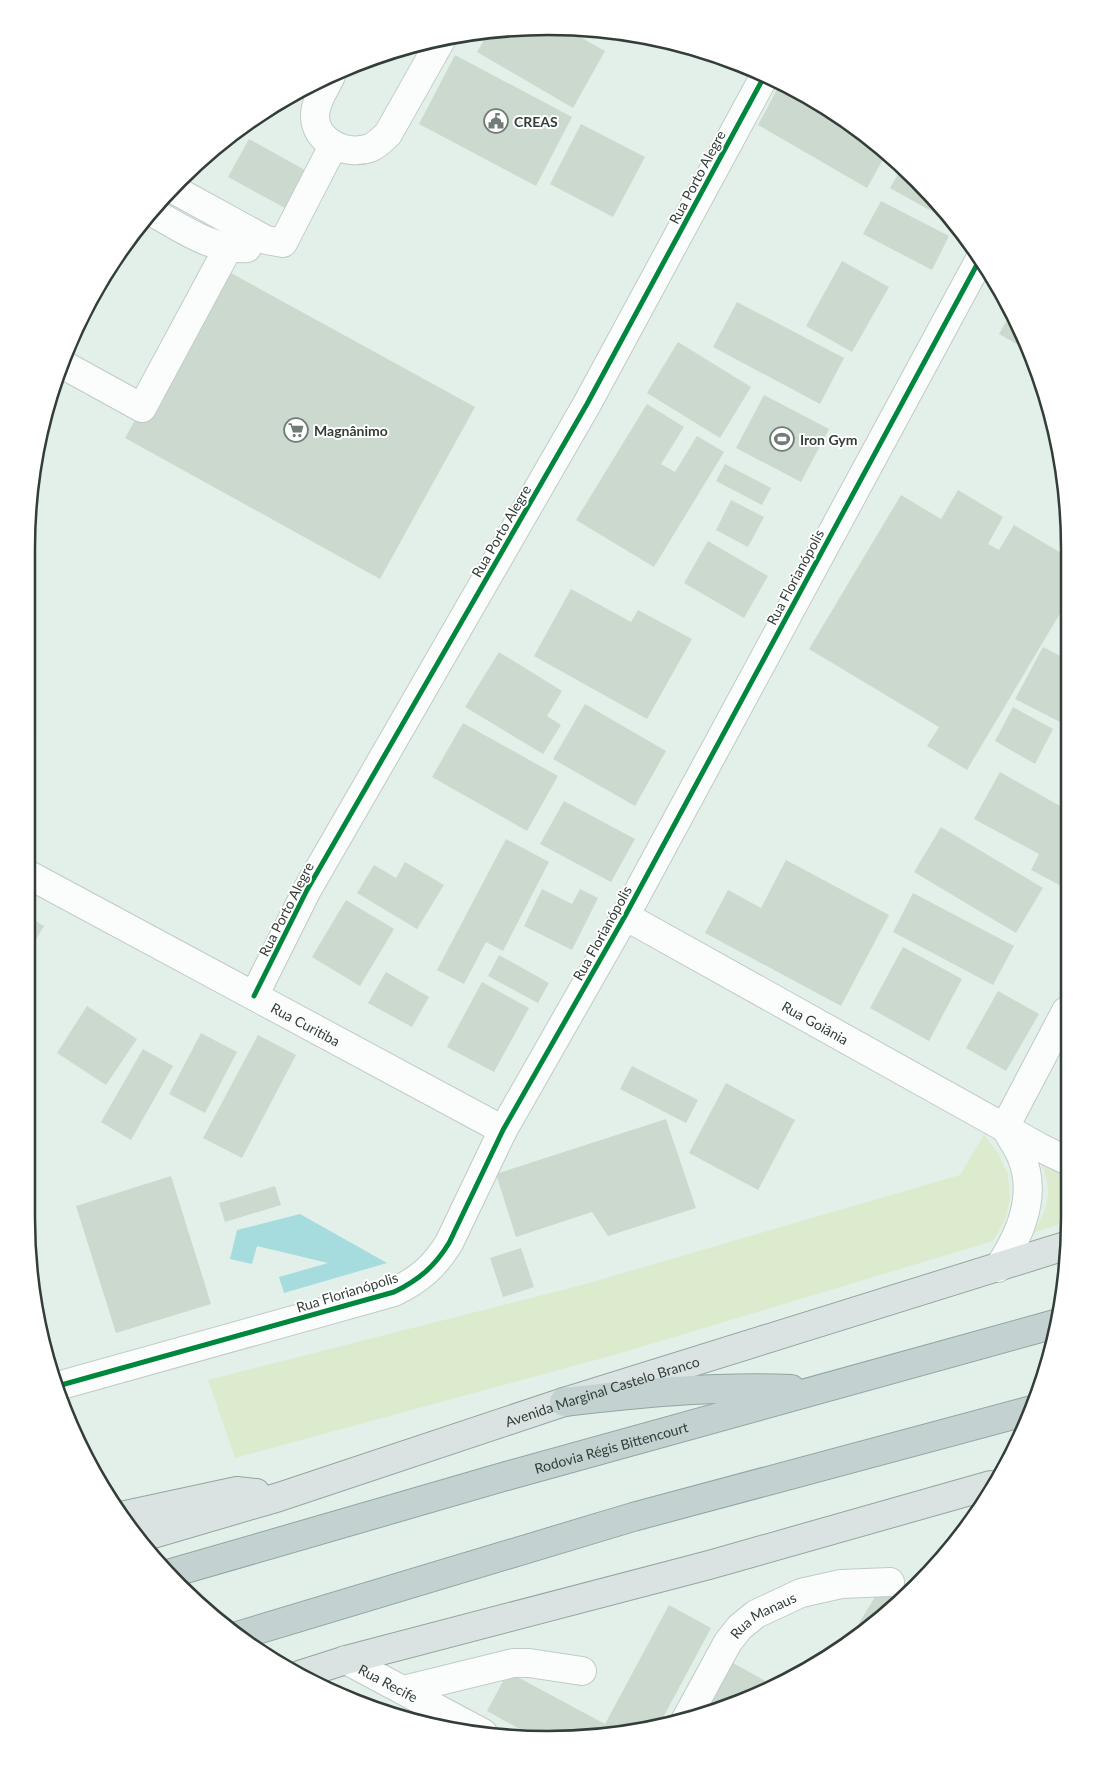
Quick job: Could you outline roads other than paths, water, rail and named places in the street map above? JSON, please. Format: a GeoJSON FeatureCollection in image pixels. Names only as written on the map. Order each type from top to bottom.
{"type":"FeatureCollection","features":[{"type":"Feature","properties":{"kind":"highway","name":"Rodovia Régis Bittencourt"},"geometry":{"type":"LineString","coordinates":[[176,1572],[510,1475],[1049,1326]]}},
{"type":"Feature","properties":{"kind":"highway"},"geometry":{"type":"LineString","coordinates":[[564,1402],[637,1393],[711,1388],[817,1390]]}},
{"type":"Feature","properties":{"kind":"highway"},"geometry":{"type":"LineString","coordinates":[[247,1633],[633,1517],[1023,1413]]}},
{"type":"Feature","properties":{"kind":"main road","name":"Avenida Marginal Castelo Branco"},"geometry":{"type":"LineString","coordinates":[[146,1536],[279,1497],[564,1402],[1060,1248]]}},
{"type":"Feature","properties":{"kind":"main road"},"geometry":{"type":"LineString","coordinates":[[309,1672],[346,1660],[709,1565],[985,1487]]}},
{"type":"Feature","properties":{"kind":"main road"},"geometry":{"type":"LineString","coordinates":[[129,1514],[237,1490],[279,1497]]}},
{"type":"Feature","properties":{"kind":"street"},"geometry":{"type":"LineString","coordinates":[[326,86],[316,107],[315,118],[318,129],[325,140],[333,146],[361,150],[379,143],[388,134],[437,47]]}},
{"type":"Feature","properties":{"kind":"street","name":"Rua Porto Alegre"},"geometry":{"type":"LineString","coordinates":[[254,996],[307,890],[587,404],[761,82]]}},
{"type":"Feature","properties":{"kind":"street"},"geometry":{"type":"LineString","coordinates":[[179,192],[266,240],[283,244],[333,146]]}},
{"type":"Feature","properties":{"kind":"street"},"geometry":{"type":"LineString","coordinates":[[158,215],[200,238],[228,248],[247,248],[266,240]]}},
{"type":"Feature","properties":{"kind":"street"},"geometry":{"type":"LineString","coordinates":[[68,367],[142,408],[228,248]]}},
{"type":"Feature","properties":{"kind":"street","name":"Rua Florianópolis"},"geometry":{"type":"LineString","coordinates":[[63,1385],[394,1292],[419,1278],[432,1267],[450,1243],[503,1130],[625,916],[976,266]]}},
{"type":"Feature","properties":{"kind":"street","name":"Rua Curitiba"},"geometry":{"type":"LineString","coordinates":[[35,878],[503,1130]]}},
{"type":"Feature","properties":{"kind":"street","name":"Rua Goiânia"},"geometry":{"type":"LineString","coordinates":[[625,916],[1061,1157]]}},
{"type":"Feature","properties":{"kind":"street"},"geometry":{"type":"LineString","coordinates":[[998,1268],[1016,1239],[1024,1217],[1028,1194],[1027,1175],[1022,1157],[1005,1127],[1061,1021]]}},
{"type":"Feature","properties":{"kind":"street"},"geometry":{"type":"LineString","coordinates":[[66,1392],[91,1377]]}},
{"type":"Feature","properties":{"kind":"street","name":"Rua Manaus"},"geometry":{"type":"LineString","coordinates":[[690,1711],[728,1642],[740,1627],[756,1614],[801,1593],[841,1584],[890,1582]]}},
{"type":"Feature","properties":{"kind":"street","name":"Rua Recife"},"geometry":{"type":"LineString","coordinates":[[346,1660],[469,1725]]}},
{"type":"Feature","properties":{"kind":"street"},"geometry":{"type":"LineString","coordinates":[[403,1690],[512,1663],[529,1663],[582,1671]]}},
{"type":"Feature","properties":{"kind":"water"},"geometry":{"type":"Polygon","coordinates":[[[300,1214],[387,1263],[284,1293],[279,1277],[328,1263],[257,1246],[252,1264],[230,1259],[237,1230],[300,1214]]]}},
{"type":"Feature","properties":{"kind":"place","name":"CREAS"},"geometry":{"type":"Point","coordinates":[496,121]}},
{"type":"Feature","properties":{"kind":"place","name":"Magnânimo"},"geometry":{"type":"Point","coordinates":[296,430]}},
{"type":"Feature","properties":{"kind":"place","name":"Iron Gym"},"geometry":{"type":"Point","coordinates":[782,439]}}]}
